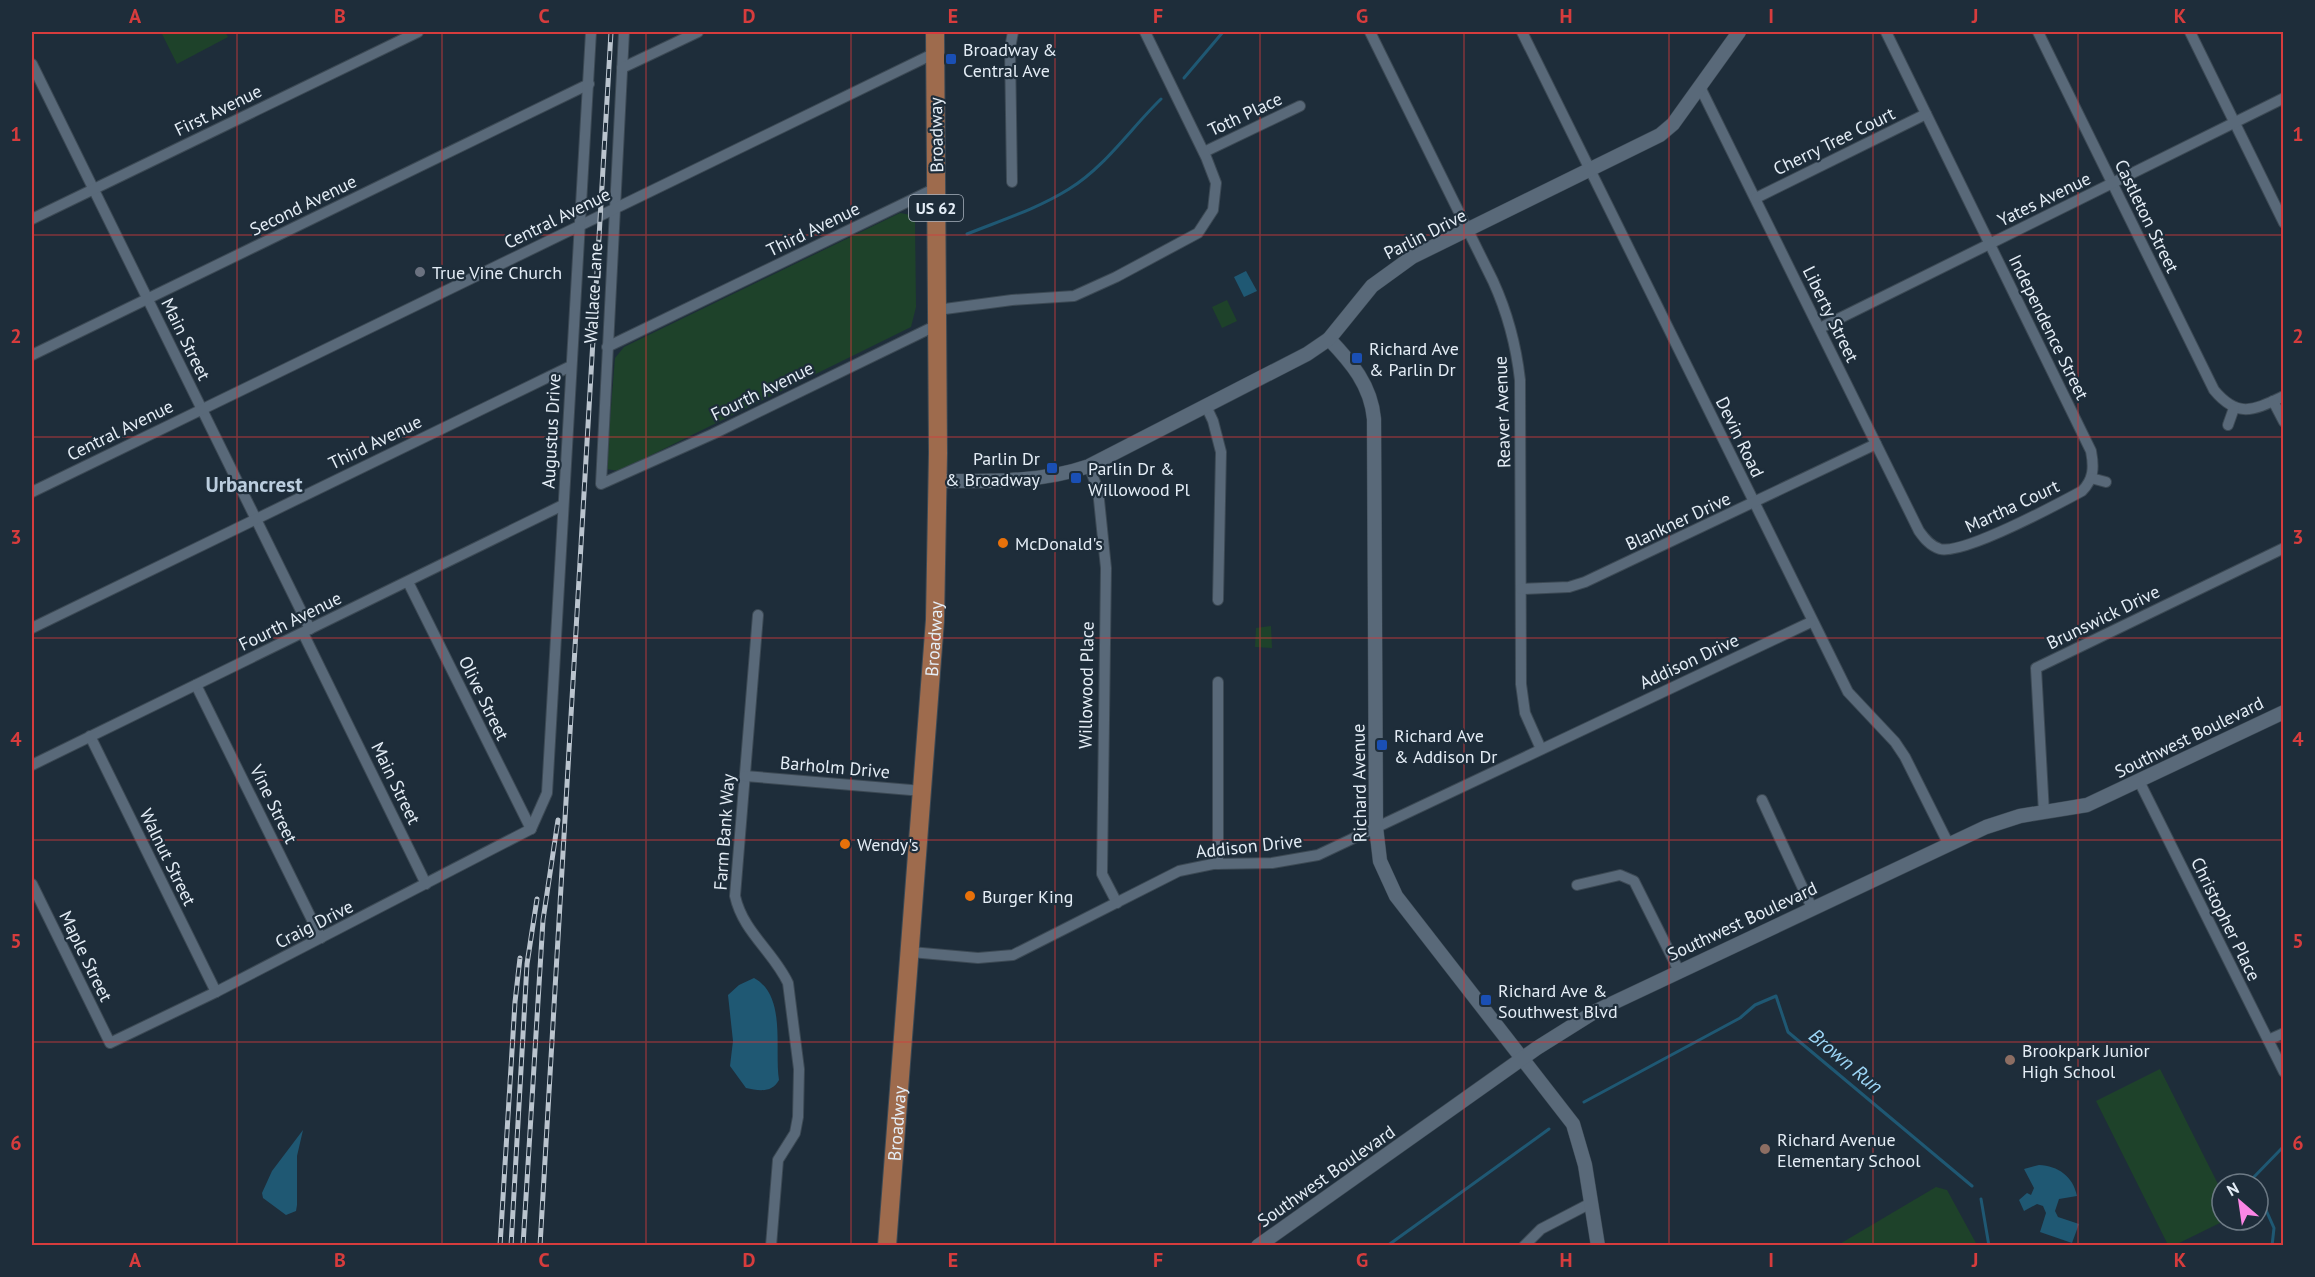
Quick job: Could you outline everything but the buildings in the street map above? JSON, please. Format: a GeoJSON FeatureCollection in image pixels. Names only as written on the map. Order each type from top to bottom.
{"type":"FeatureCollection","features":[{"type":"Feature","properties":{"kind":"main road","name":"Broadway"},"geometry":{"type":"LineString","coordinates":[[887,1245],[911,952],[934,620],[938,481],[935,32]]}},
{"type":"Feature","properties":{"kind":"street","name":"First Avenue"},"geometry":{"type":"LineString","coordinates":[[32,219],[418,32]]}},
{"type":"Feature","properties":{"kind":"street","name":"Augustus Drive"},"geometry":{"type":"LineString","coordinates":[[531,829],[547,793],[591,32]]}},
{"type":"Feature","properties":{"kind":"street","name":"Wallace Lane"},"geometry":{"type":"LineString","coordinates":[[601,484],[624,32]]}},
{"type":"Feature","properties":{"kind":"street"},"geometry":{"type":"LineString","coordinates":[[621,68],[698,32]]}},
{"type":"Feature","properties":{"kind":"street"},"geometry":{"type":"LineString","coordinates":[[1012,182],[1010,48],[1013,32]]}},
{"type":"Feature","properties":{"kind":"street","name":"Fourth Avenue"},"geometry":{"type":"LineString","coordinates":[[601,484],[713,434],[937,318],[1012,300],[1074,296],[1198,233],[1213,210],[1216,183],[1204,152],[1144,32]]}},
{"type":"Feature","properties":{"kind":"street","name":"Reaver Avenue"},"geometry":{"type":"LineString","coordinates":[[1370,32],[1469,231],[1507,313],[1516,345],[1520,380],[1522,700],[1541,749]]}},
{"type":"Feature","properties":{"kind":"street","name":"Devin Road"},"geometry":{"type":"LineString","coordinates":[[1522,32],[1811,621],[1854,702],[1895,742],[1905,757],[1948,843]]}},
{"type":"Feature","properties":{"kind":"street","name":"Parlin Drive"},"geometry":{"type":"LineString","coordinates":[[938,481],[1026,479],[1056,476],[1089,466],[1281,369],[1329,339],[1358,300],[1387,273],[1412,257],[1591,171],[1660,135],[1673,124],[1739,32]]}},
{"type":"Feature","properties":{"kind":"street","name":"Independence Street"},"geometry":{"type":"LineString","coordinates":[[1886,32],[2091,451],[2094,464],[2091,478]]}},
{"type":"Feature","properties":{"kind":"street","name":"Castleton Street"},"geometry":{"type":"LineString","coordinates":[[2038,32],[2214,390],[2223,401],[2234,408]]}},
{"type":"Feature","properties":{"kind":"street"},"geometry":{"type":"LineString","coordinates":[[2190,32],[2283,223]]}},
{"type":"Feature","properties":{"kind":"street","name":"Central Avenue"},"geometry":{"type":"LineString","coordinates":[[32,492],[935,53]]}},
{"type":"Feature","properties":{"kind":"street","name":"Main Street"},"geometry":{"type":"LineString","coordinates":[[32,64],[256,519],[426,884]]}},
{"type":"Feature","properties":{"kind":"street","name":"Second Avenue"},"geometry":{"type":"LineString","coordinates":[[32,355],[589,84]]}},
{"type":"Feature","properties":{"kind":"street","name":"Liberty Street"},"geometry":{"type":"LineString","coordinates":[[1700,87],[1919,531],[1928,542],[1940,549]]}},
{"type":"Feature","properties":{"kind":"street","name":"Yates Avenue"},"geometry":{"type":"LineString","coordinates":[[1820,328],[2235,124],[2283,98]]}},
{"type":"Feature","properties":{"kind":"street","name":"Toth Place"},"geometry":{"type":"LineString","coordinates":[[1204,152],[1300,106]]}},
{"type":"Feature","properties":{"kind":"street","name":"Cherry Tree Court"},"geometry":{"type":"LineString","coordinates":[[1756,198],[1926,114]]}},
{"type":"Feature","properties":{"kind":"street","name":"Third Avenue"},"geometry":{"type":"LineString","coordinates":[[607,347],[936,188]]}},
{"type":"Feature","properties":{"kind":"street","name":"Richard Avenue"},"geometry":{"type":"LineString","coordinates":[[1329,339],[1352,364],[1363,381],[1374,413],[1376,448],[1376,827],[1380,861],[1389,886],[1573,1125],[1581,1147],[1598,1245]]}},
{"type":"Feature","properties":{"kind":"street","name":"Third Avenue"},"geometry":{"type":"LineString","coordinates":[[32,628],[571,366]]}},
{"type":"Feature","properties":{"kind":"street"},"geometry":{"type":"LineString","coordinates":[[2228,425],[2234,408],[2258,408],[2278,398],[2283,422]]}},
{"type":"Feature","properties":{"kind":"street"},"geometry":{"type":"LineString","coordinates":[[1206,406],[1221,452],[1218,600]]}},
{"type":"Feature","properties":{"kind":"street","name":"Blankner Drive"},"geometry":{"type":"LineString","coordinates":[[1521,589],[1569,587],[1586,582],[1876,444]]}},
{"type":"Feature","properties":{"kind":"street","name":"Willowood Place"},"geometry":{"type":"LineString","coordinates":[[1089,466],[1098,490],[1106,568],[1101,874],[1117,903]]}},
{"type":"Feature","properties":{"kind":"street"},"geometry":{"type":"LineString","coordinates":[[2091,478],[2106,482]]}},
{"type":"Feature","properties":{"kind":"street","name":"Martha Court"},"geometry":{"type":"LineString","coordinates":[[1940,549],[1968,545],[2018,522],[2082,491],[2091,478]]}},
{"type":"Feature","properties":{"kind":"street","name":"Fourth Avenue"},"geometry":{"type":"LineString","coordinates":[[32,765],[563,505]]}},
{"type":"Feature","properties":{"kind":"street","name":"Brunswick Drive"},"geometry":{"type":"LineString","coordinates":[[2044,813],[2036,668],[2283,548]]}},
{"type":"Feature","properties":{"kind":"street","name":"Olive Street"},"geometry":{"type":"LineString","coordinates":[[408,582],[531,829]]}},
{"type":"Feature","properties":{"kind":"street","name":"Farm Bank Way"},"geometry":{"type":"LineString","coordinates":[[758,615],[735,896],[742,918],[782,970],[788,982],[800,1069],[795,1133],[778,1160],[771,1245]]}},
{"type":"Feature","properties":{"kind":"street","name":"Addison Drive"},"geometry":{"type":"LineString","coordinates":[[911,952],[978,958],[1013,955],[1179,871],[1218,864],[1294,861],[1318,855],[1811,621]]}},
{"type":"Feature","properties":{"kind":"street"},"geometry":{"type":"LineString","coordinates":[[1218,682],[1218,864]]}},
{"type":"Feature","properties":{"kind":"street","name":"Vine Street"},"geometry":{"type":"LineString","coordinates":[[196,685],[321,938]]}},
{"type":"Feature","properties":{"kind":"street","name":"Southwest Boulevard"},"geometry":{"type":"LineString","coordinates":[[1258,1245],[1523,1059],[1596,1011],[1948,843],[2002,820],[2087,805],[2283,712]]}},
{"type":"Feature","properties":{"kind":"street","name":"Walnut Street"},"geometry":{"type":"LineString","coordinates":[[90,736],[216,992]]}},
{"type":"Feature","properties":{"kind":"street","name":"Barholm Drive"},"geometry":{"type":"LineString","coordinates":[[745,776],[923,791]]}},
{"type":"Feature","properties":{"kind":"street","name":"Christopher Place"},"geometry":{"type":"LineString","coordinates":[[2139,781],[2283,1072]]}},
{"type":"Feature","properties":{"kind":"street"},"geometry":{"type":"LineString","coordinates":[[1762,800],[1812,908]]}},
{"type":"Feature","properties":{"kind":"street","name":"Craig Drive"},"geometry":{"type":"LineString","coordinates":[[110,1043],[216,992],[531,829]]}},
{"type":"Feature","properties":{"kind":"street"},"geometry":{"type":"LineString","coordinates":[[1577,885],[1620,875],[1634,881],[1679,971]]}},
{"type":"Feature","properties":{"kind":"street","name":"Maple Street"},"geometry":{"type":"LineString","coordinates":[[32,884],[110,1043]]}},
{"type":"Feature","properties":{"kind":"street"},"geometry":{"type":"LineString","coordinates":[[2268,1040],[2283,1033]]}},
{"type":"Feature","properties":{"kind":"street"},"geometry":{"type":"LineString","coordinates":[[1524,1245],[1541,1229],[1591,1203]]}},
{"type":"Feature","properties":{"kind":"green space"},"geometry":{"type":"Polygon","coordinates":[[[161,32],[225,32],[228,37],[177,64],[161,32]]]}},
{"type":"Feature","properties":{"kind":"green space"},"geometry":{"type":"Polygon","coordinates":[[[900,213],[911,215],[915,220],[916,307],[911,327],[619,471],[606,469],[615,358],[624,347],[900,213]]]}},
{"type":"Feature","properties":{"kind":"green space"},"geometry":{"type":"Polygon","coordinates":[[[1227,300],[1237,321],[1222,328],[1212,307],[1227,300]]]}},
{"type":"Feature","properties":{"kind":"green space"},"geometry":{"type":"Polygon","coordinates":[[[1271,626],[1272,648],[1255,647],[1256,628],[1271,626]]]}},
{"type":"Feature","properties":{"kind":"green space"},"geometry":{"type":"Polygon","coordinates":[[[2160,1069],[2212,1172],[2210,1172],[2210,1228],[2175,1245],[2168,1245],[2096,1101],[2160,1069]]]}},
{"type":"Feature","properties":{"kind":"green space"},"geometry":{"type":"Polygon","coordinates":[[[1936,1187],[1947,1190],[1977,1245],[1838,1245],[1936,1187]]]}},
{"type":"Feature","properties":{"kind":"water"},"geometry":{"type":"Polygon","coordinates":[[[1246,271],[1257,291],[1244,297],[1234,277],[1246,271]]]}},
{"type":"Feature","properties":{"kind":"water"},"geometry":{"type":"Polygon","coordinates":[[[754,978],[764,986],[771,997],[777,1024],[779,1080],[773,1087],[765,1090],[746,1088],[730,1066],[733,1041],[728,995],[739,985],[754,978]]]}},
{"type":"Feature","properties":{"kind":"water"},"geometry":{"type":"Polygon","coordinates":[[[303,1130],[297,1156],[296,1211],[286,1215],[263,1198],[262,1193],[272,1171],[303,1130]]]}},
{"type":"Feature","properties":{"kind":"water"},"geometry":{"type":"Polygon","coordinates":[[[2039,1165],[2052,1167],[2064,1173],[2075,1189],[2077,1196],[2059,1199],[2055,1211],[2058,1217],[2079,1224],[2072,1243],[2040,1232],[2046,1213],[2043,1206],[2037,1204],[2024,1211],[2019,1200],[2027,1193],[2031,1195],[2034,1188],[2024,1169],[2039,1165]]]}},
{"type":"Feature","properties":{"kind":"waterway"},"geometry":{"type":"LineString","coordinates":[[1184,78],[1223,32]]}},
{"type":"Feature","properties":{"kind":"waterway"},"geometry":{"type":"LineString","coordinates":[[967,234],[1019,214],[1082,180],[1106,159],[1161,99]]}},
{"type":"Feature","properties":{"kind":"waterway","name":"Brown Run"},"geometry":{"type":"LineString","coordinates":[[1584,1102],[1740,1018],[1755,1005],[1776,996],[1788,1032],[1972,1186]]}},
{"type":"Feature","properties":{"kind":"waterway","name":"Brown Run"},"geometry":{"type":"LineString","coordinates":[[1387,1246],[1549,1129]]}},
{"type":"Feature","properties":{"kind":"waterway","name":"Brown Run"},"geometry":{"type":"LineString","coordinates":[[2259,1172],[2284,1146]]}},
{"type":"Feature","properties":{"kind":"waterway","name":"Brown Run"},"geometry":{"type":"LineString","coordinates":[[1981,1199],[1989,1246]]}},
{"type":"Feature","properties":{"kind":"waterway","name":"Brown Run"},"geometry":{"type":"LineString","coordinates":[[2270,1219],[2274,1228],[2272,1246]]}},
{"type":"Feature","properties":{"kind":"railway"},"geometry":{"type":"LineString","coordinates":[[540,1246],[611,32]]}},
{"type":"Feature","properties":{"kind":"railway"},"geometry":{"type":"LineString","coordinates":[[523,1246],[543,920],[558,820]]}},
{"type":"Feature","properties":{"kind":"railway"},"geometry":{"type":"LineString","coordinates":[[511,1246],[527,964],[537,899]]}},
{"type":"Feature","properties":{"kind":"railway"},"geometry":{"type":"LineString","coordinates":[[500,1246],[515,1002],[520,958]]}},
{"type":"Feature","properties":{"kind":"place","name":"Broadway & Central Ave"},"geometry":{"type":"Point","coordinates":[951,59]}},
{"type":"Feature","properties":{"kind":"place","name":"True Vine Church"},"geometry":{"type":"Point","coordinates":[420,272]}},
{"type":"Feature","properties":{"kind":"place","name":"Richard Ave & Parlin Dr"},"geometry":{"type":"Point","coordinates":[1357,358]}},
{"type":"Feature","properties":{"kind":"place","name":"Parlin Dr & Broadway"},"geometry":{"type":"Point","coordinates":[1052,468]}},
{"type":"Feature","properties":{"kind":"place","name":"Parlin Dr & Willowood Pl"},"geometry":{"type":"Point","coordinates":[1076,478]}},
{"type":"Feature","properties":{"kind":"place","name":"McDonald's"},"geometry":{"type":"Point","coordinates":[1003,543]}},
{"type":"Feature","properties":{"kind":"place","name":"Richard Ave & Addison Dr"},"geometry":{"type":"Point","coordinates":[1382,745]}},
{"type":"Feature","properties":{"kind":"place","name":"Wendy's"},"geometry":{"type":"Point","coordinates":[845,844]}},
{"type":"Feature","properties":{"kind":"place","name":"Burger King"},"geometry":{"type":"Point","coordinates":[970,896]}},
{"type":"Feature","properties":{"kind":"place","name":"Richard Ave & Southwest Blvd"},"geometry":{"type":"Point","coordinates":[1486,1000]}},
{"type":"Feature","properties":{"kind":"place","name":"Brookpark Junior High School"},"geometry":{"type":"Point","coordinates":[2010,1060]}},
{"type":"Feature","properties":{"kind":"place","name":"Richard Avenue Elementary School"},"geometry":{"type":"Point","coordinates":[1765,1149]}},
{"type":"Feature","properties":{"kind":"district","name":"Urbancrest"},"geometry":{"type":"Point","coordinates":[254,484]}}]}
